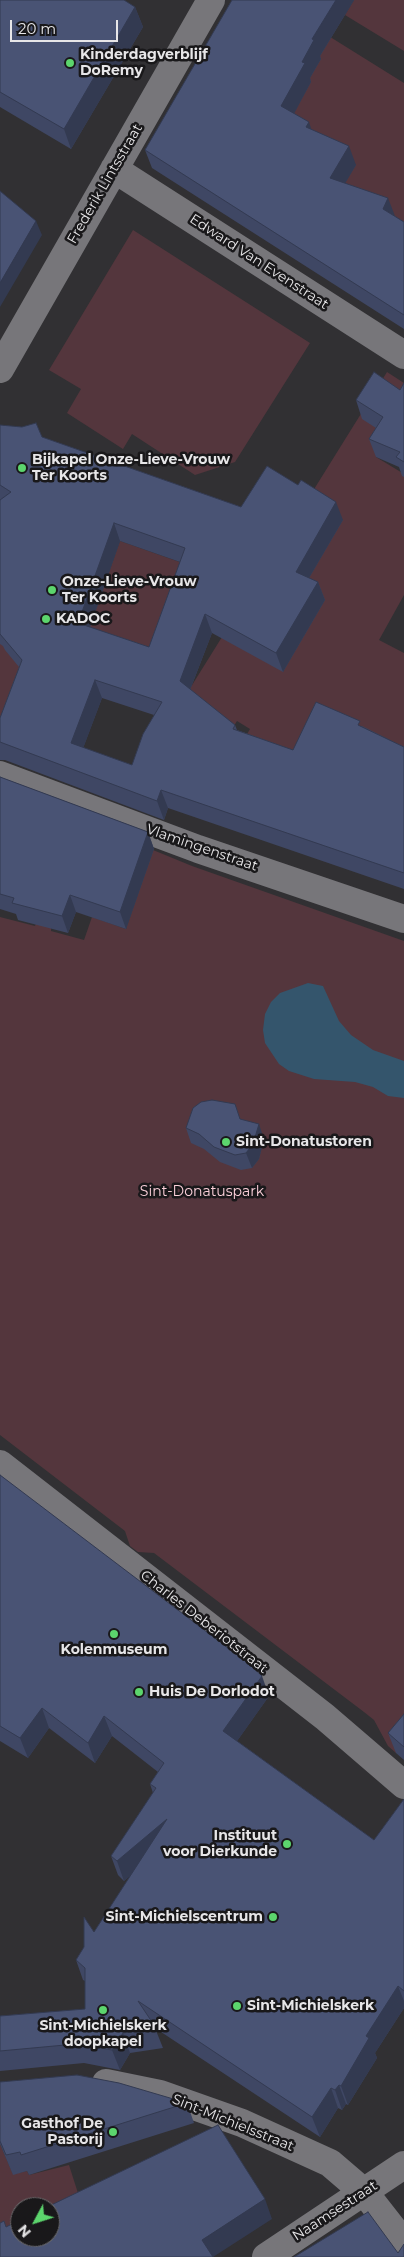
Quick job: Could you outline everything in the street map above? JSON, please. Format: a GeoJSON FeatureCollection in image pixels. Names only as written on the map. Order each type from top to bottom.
{"type":"FeatureCollection","features":[{"type":"Feature","properties":{"kind":"street","name":"Frederik Lintsstraat"},"geometry":{"type":"LineString","coordinates":[[0,369],[211,0]]}},
{"type":"Feature","properties":{"kind":"street","name":"Edward Van Evenstraat"},"geometry":{"type":"LineString","coordinates":[[114,169],[404,355]]}},
{"type":"Feature","properties":{"kind":"street","name":"Vlamingenstraat"},"geometry":{"type":"LineString","coordinates":[[0,775],[198,848],[404,919]]}},
{"type":"Feature","properties":{"kind":"street","name":"Charles Deberiotstraat"},"geometry":{"type":"LineString","coordinates":[[0,1464],[317,1711],[404,1784]]}},
{"type":"Feature","properties":{"kind":"street","name":"Sint-Michielsstraat"},"geometry":{"type":"LineString","coordinates":[[85,2079],[160,2094],[242,2123],[330,2163],[364,2193],[404,2243]]}},
{"type":"Feature","properties":{"kind":"street","name":"Naamsestraat"},"geometry":{"type":"LineString","coordinates":[[266,2257],[404,2165]]}},
{"type":"Feature","properties":{"kind":"green space"},"geometry":{"type":"Polygon","coordinates":[[[354,0],[404,0],[404,51],[345,15],[354,0]]]}},
{"type":"Feature","properties":{"kind":"green space"},"geometry":{"type":"Polygon","coordinates":[[[311,25],[404,83],[404,236],[331,206],[356,164],[314,187],[266,75],[299,46],[311,25]]]}},
{"type":"Feature","properties":{"kind":"green space"},"geometry":{"type":"Polygon","coordinates":[[[133,230],[310,343],[235,462],[195,475],[132,434],[123,449],[67,413],[81,389],[49,370],[133,230]]]}},
{"type":"Feature","properties":{"kind":"green space"},"geometry":{"type":"Polygon","coordinates":[[[387,372],[404,383],[376,457],[404,474],[404,595],[379,640],[404,653],[404,783],[232,760],[250,729],[237,721],[211,762],[184,698],[387,372]]]}},
{"type":"Feature","properties":{"kind":"green space"},"geometry":{"type":"Polygon","coordinates":[[[120,541],[191,566],[155,666],[85,641],[120,541]]]}},
{"type":"Feature","properties":{"kind":"green space"},"geometry":{"type":"Polygon","coordinates":[[[0,638],[28,650],[0,750],[0,638]]]}},
{"type":"Feature","properties":{"kind":"green space","name":"Sint-Donatuspark"},"geometry":{"type":"Polygon","coordinates":[[[153,850],[192,866],[404,941],[404,1743],[396,1753],[388,1746],[374,1720],[154,1553],[138,1552],[130,1546],[125,1531],[0,1435],[0,917],[35,926],[54,871],[51,931],[84,940],[92,917],[126,929],[153,850]]]}},
{"type":"Feature","properties":{"kind":"green space"},"geometry":{"type":"Polygon","coordinates":[[[0,2144],[13,2174],[27,2171],[29,2175],[69,2165],[84,2212],[60,2208],[60,2197],[10,2197],[10,2242],[0,2246],[0,2144]]]}},
{"type":"Feature","properties":{"kind":"water"},"geometry":{"type":"Polygon","coordinates":[[[308,983],[323,986],[339,1021],[351,1035],[373,1050],[404,1061],[404,1098],[388,1096],[373,1087],[355,1082],[314,1079],[289,1071],[279,1064],[265,1043],[263,1030],[265,1014],[271,1002],[280,993],[308,983]]]}},
{"type":"Feature","properties":{"kind":"building","name":"Kinderdagverblijf DoRemy"},"geometry":{"type":"Polygon","coordinates":[[[0,0],[124,0],[135,7],[64,129],[0,92],[0,0]]]}},
{"type":"Feature","properties":{"kind":"building"},"geometry":{"type":"Polygon","coordinates":[[[232,0],[336,0],[312,39],[314,40],[302,62],[305,63],[281,106],[309,122],[306,127],[349,146],[330,178],[388,198],[383,209],[404,222],[404,315],[145,150],[232,0]]]}},
{"type":"Feature","properties":{"kind":"building"},"geometry":{"type":"Polygon","coordinates":[[[0,191],[36,221],[0,283],[0,191]]]}},
{"type":"Feature","properties":{"kind":"building"},"geometry":{"type":"Polygon","coordinates":[[[374,372],[400,390],[404,383],[404,462],[396,457],[400,452],[369,439],[383,417],[356,400],[374,372]]]}},
{"type":"Feature","properties":{"kind":"building"},"geometry":{"type":"Polygon","coordinates":[[[36,423],[42,437],[241,507],[267,466],[298,485],[301,480],[336,502],[296,572],[318,582],[276,653],[205,614],[180,681],[235,725],[233,729],[293,750],[316,702],[360,721],[358,725],[404,747],[404,873],[161,790],[157,801],[0,742],[0,718],[22,660],[0,634],[0,500],[11,492],[0,485],[0,425],[22,427],[36,423]],[[114,523],[78,623],[149,647],[185,548],[114,523]],[[95,680],[71,743],[132,765],[143,734],[162,702],[95,680]]]}},
{"type":"Feature","properties":{"kind":"building"},"geometry":{"type":"Polygon","coordinates":[[[0,777],[148,832],[120,912],[70,895],[62,916],[12,903],[14,898],[0,894],[0,777]]]}},
{"type":"Feature","properties":{"kind":"building"},"geometry":{"type":"Polygon","coordinates":[[[212,1100],[235,1104],[240,1119],[259,1124],[253,1144],[246,1153],[235,1155],[214,1147],[199,1134],[186,1128],[193,1108],[201,1102],[212,1100]]]}},
{"type":"Feature","properties":{"kind":"building"},"geometry":{"type":"Polygon","coordinates":[[[0,1475],[249,1664],[262,1676],[223,1731],[374,1840],[404,1799],[404,1991],[398,1986],[366,2036],[369,2038],[341,2086],[339,2085],[335,2090],[331,2088],[312,2117],[138,2001],[156,2028],[123,2033],[112,2050],[76,2044],[0,2051],[0,2016],[85,2009],[85,1968],[76,1960],[84,1947],[84,1917],[94,1932],[167,1819],[117,1861],[111,1856],[156,1788],[150,1784],[164,1763],[104,1716],[88,1743],[42,1708],[20,1738],[0,1726],[0,1475]]]}},
{"type":"Feature","properties":{"kind":"building"},"geometry":{"type":"Polygon","coordinates":[[[404,1714],[404,1747],[388,1733],[404,1714]]]}},
{"type":"Feature","properties":{"kind":"building"},"geometry":{"type":"Polygon","coordinates":[[[77,2075],[119,2083],[187,2103],[21,2155],[20,2152],[6,2155],[0,2141],[0,2082],[77,2075]]]}},
{"type":"Feature","properties":{"kind":"building"},"geometry":{"type":"Polygon","coordinates":[[[218,2125],[265,2199],[202,2240],[213,2257],[0,2257],[0,2223],[4,2221],[6,2227],[10,2225],[10,2247],[60,2247],[60,2201],[218,2125]]]}},
{"type":"Feature","properties":{"kind":"building"},"geometry":{"type":"Polygon","coordinates":[[[368,2212],[398,2253],[404,2244],[404,2257],[294,2257],[368,2212]]]}},
{"type":"Feature","properties":{"kind":"place","name":"Kinderdagverblijf DoRemy"},"geometry":{"type":"Point","coordinates":[70,63]}},
{"type":"Feature","properties":{"kind":"place","name":"Bijkapel Onze-Lieve-Vrouw Ter Koorts"},"geometry":{"type":"Point","coordinates":[22,468]}},
{"type":"Feature","properties":{"kind":"place","name":"Onze-Lieve-Vrouw Ter Koorts"},"geometry":{"type":"Point","coordinates":[52,590]}},
{"type":"Feature","properties":{"kind":"place","name":"KADOC"},"geometry":{"type":"Point","coordinates":[46,619]}},
{"type":"Feature","properties":{"kind":"place","name":"Sint-Donatustoren"},"geometry":{"type":"Point","coordinates":[226,1142]}},
{"type":"Feature","properties":{"kind":"place","name":"Kolenmuseum"},"geometry":{"type":"Point","coordinates":[114,1634]}},
{"type":"Feature","properties":{"kind":"place","name":"Huis De Dorlodot"},"geometry":{"type":"Point","coordinates":[139,1692]}},
{"type":"Feature","properties":{"kind":"place","name":"Instituut voor Dierkunde"},"geometry":{"type":"Point","coordinates":[287,1844]}},
{"type":"Feature","properties":{"kind":"place","name":"Sint-Michielscentrum"},"geometry":{"type":"Point","coordinates":[273,1917]}},
{"type":"Feature","properties":{"kind":"place","name":"Sint-Michielskerk"},"geometry":{"type":"Point","coordinates":[237,2006]}},
{"type":"Feature","properties":{"kind":"place","name":"Sint-Michielskerk doopkapel"},"geometry":{"type":"Point","coordinates":[103,2010]}},
{"type":"Feature","properties":{"kind":"place","name":"Gasthof De Pastorij"},"geometry":{"type":"Point","coordinates":[113,2132]}}]}
